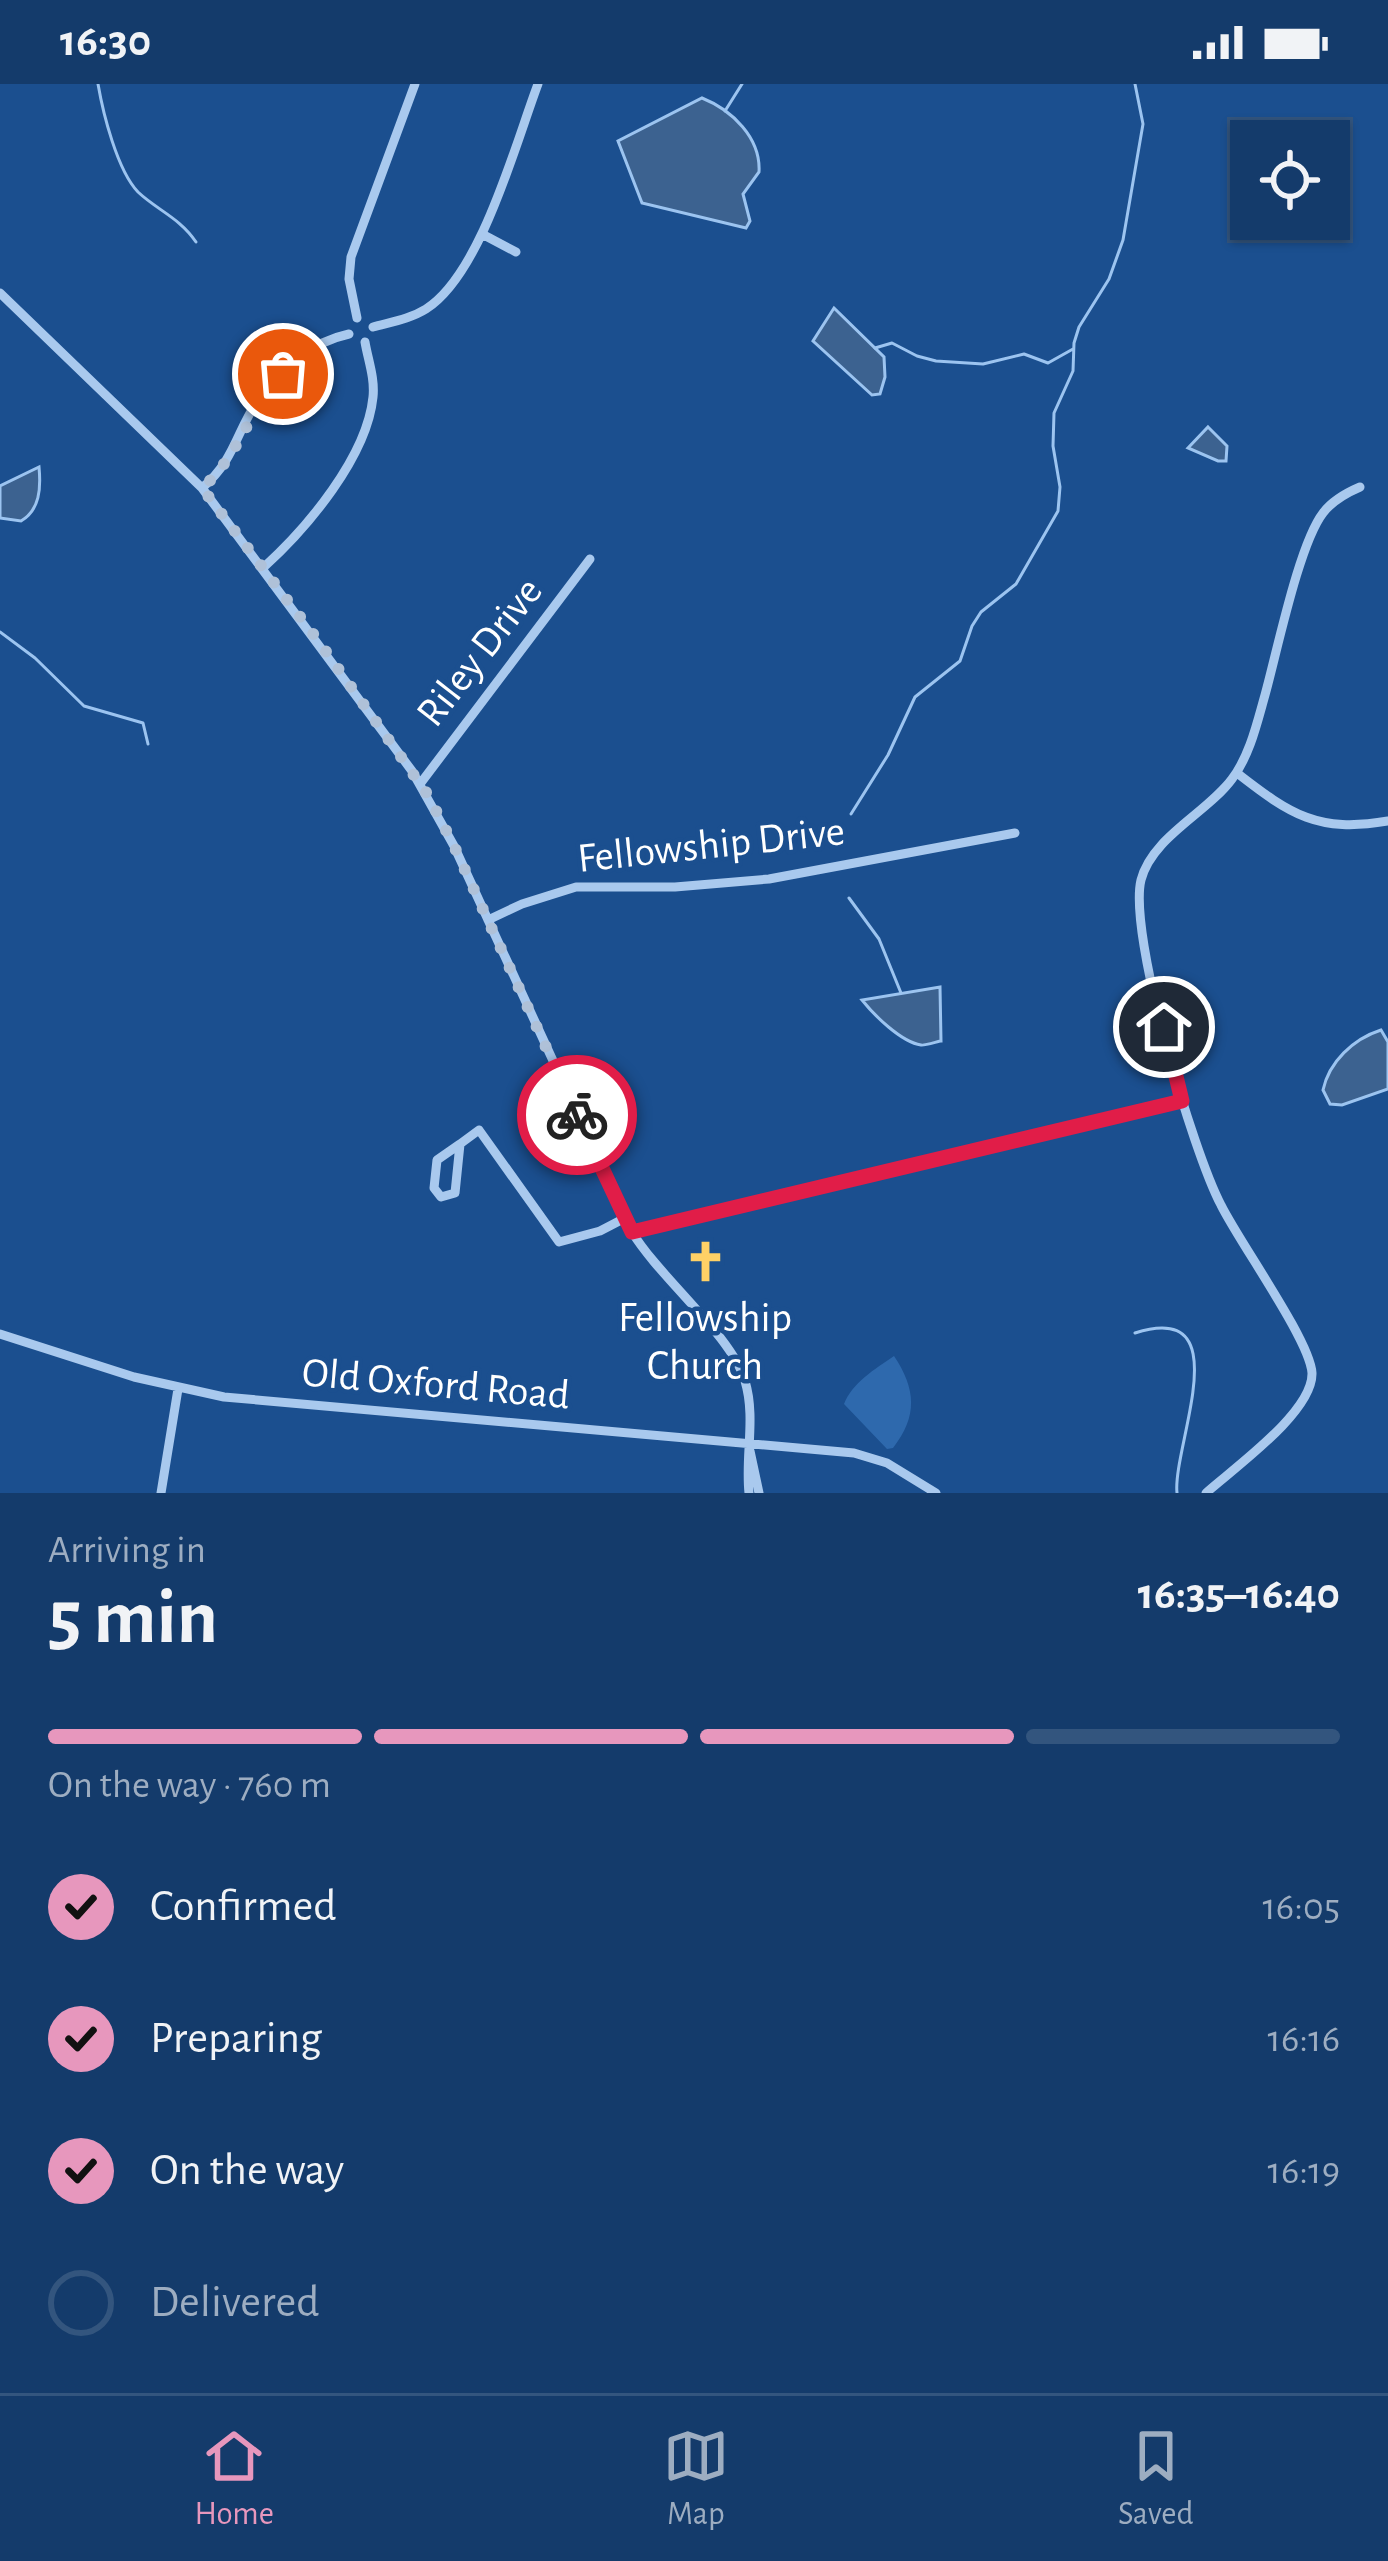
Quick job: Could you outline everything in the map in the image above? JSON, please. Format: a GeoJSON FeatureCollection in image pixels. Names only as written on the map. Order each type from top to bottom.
{"type":"FeatureCollection","features":[{"type":"Feature","properties":{"kind":"street"},"geometry":{"type":"LineString","coordinates":[[358,318],[351,257],[415,84]]}},
{"type":"Feature","properties":{"kind":"street"},"geometry":{"type":"LineString","coordinates":[[373,327],[412,316],[452,285],[482,234],[538,84]]}},
{"type":"Feature","properties":{"kind":"street"},"geometry":{"type":"LineString","coordinates":[[482,234],[516,252]]}},
{"type":"Feature","properties":{"kind":"street"},"geometry":{"type":"LineString","coordinates":[[0,293],[202,488],[420,784],[446,828],[632,1232],[736,1360],[748,1394],[749,1493]]}},
{"type":"Feature","properties":{"kind":"street"},"geometry":{"type":"LineString","coordinates":[[358,318],[373,327],[364,342],[349,334],[350,324],[358,318]]}},
{"type":"Feature","properties":{"kind":"street"},"geometry":{"type":"LineString","coordinates":[[202,488],[229,462],[259,398],[316,343],[349,334]]}},
{"type":"Feature","properties":{"kind":"street"},"geometry":{"type":"LineString","coordinates":[[264,567],[314,518],[364,431],[374,394],[364,342]]}},
{"type":"Feature","properties":{"kind":"street"},"geometry":{"type":"LineString","coordinates":[[1206,1493],[1299,1408],[1310,1388],[1312,1370],[1221,1206],[1182,1101],[1150,966],[1140,887],[1151,858],[1237,772],[1255,731],[1311,534],[1331,504],[1360,487]]}},
{"type":"Feature","properties":{"kind":"street","name":"Riley Drive"},"geometry":{"type":"LineString","coordinates":[[420,784],[590,559]]}},
{"type":"Feature","properties":{"kind":"street"},"geometry":{"type":"LineString","coordinates":[[1237,772],[1310,821],[1342,827],[1388,820]]}},
{"type":"Feature","properties":{"kind":"street","name":"Fellowship Drive"},"geometry":{"type":"LineString","coordinates":[[488,920],[576,887],[770,879],[1015,833]]}},
{"type":"Feature","properties":{"kind":"street"},"geometry":{"type":"LineString","coordinates":[[632,1232],[1182,1101]]}},
{"type":"Feature","properties":{"kind":"street"},"geometry":{"type":"LineString","coordinates":[[460,1144],[454,1193],[441,1197],[434,1188],[437,1160],[479,1130],[559,1243],[625,1218]]}},
{"type":"Feature","properties":{"kind":"street","name":"Old Oxford Road"},"geometry":{"type":"LineString","coordinates":[[0,1334],[178,1389],[265,1401],[865,1455],[936,1493]]}},
{"type":"Feature","properties":{"kind":"street"},"geometry":{"type":"LineString","coordinates":[[161,1493],[178,1389]]}},
{"type":"Feature","properties":{"kind":"street"},"geometry":{"type":"LineString","coordinates":[[749,1446],[759,1493]]}},
{"type":"Feature","properties":{"kind":"shaded area"},"geometry":{"type":"Polygon","coordinates":[[[702,98],[734,118],[755,148],[759,172],[743,194],[750,221],[746,228],[642,203],[618,141],[702,98]]]}},
{"type":"Feature","properties":{"kind":"shaded area"},"geometry":{"type":"Polygon","coordinates":[[[834,308],[884,357],[880,394],[872,395],[813,341],[834,308]]]}},
{"type":"Feature","properties":{"kind":"shaded area"},"geometry":{"type":"Polygon","coordinates":[[[1208,427],[1227,446],[1226,461],[1188,448],[1208,427]]]}},
{"type":"Feature","properties":{"kind":"shaded area"},"geometry":{"type":"Polygon","coordinates":[[[39,467],[39,490],[32,511],[21,521],[0,518],[0,486],[39,467]]]}},
{"type":"Feature","properties":{"kind":"shaded area"},"geometry":{"type":"Polygon","coordinates":[[[940,987],[941,1041],[925,1045],[897,1033],[862,1000],[940,987]]]}},
{"type":"Feature","properties":{"kind":"shaded area"},"geometry":{"type":"Polygon","coordinates":[[[1381,1030],[1388,1042],[1388,1089],[1342,1105],[1330,1104],[1323,1090],[1337,1061],[1352,1046],[1381,1030]]]}},
{"type":"Feature","properties":{"kind":"shaded area"},"geometry":{"type":"Polygon","coordinates":[[[894,1356],[907,1380],[911,1402],[907,1425],[893,1448],[887,1449],[844,1404],[858,1383],[894,1356]]]}},
{"type":"Feature","properties":{"kind":"waterway"},"geometry":{"type":"LineString","coordinates":[[98,84],[112,141],[130,182],[196,242]]}},
{"type":"Feature","properties":{"kind":"waterway"},"geometry":{"type":"LineString","coordinates":[[725,111],[742,84]]}},
{"type":"Feature","properties":{"kind":"waterway"},"geometry":{"type":"LineString","coordinates":[[851,814],[888,755],[915,697],[960,661],[981,612],[1016,584],[1058,511],[1054,413],[1073,371],[1079,327],[1109,279],[1123,240],[1143,124],[1135,84]]}},
{"type":"Feature","properties":{"kind":"waterway"},"geometry":{"type":"LineString","coordinates":[[875,348],[892,343],[936,361],[983,364],[1024,354],[1048,363],[1073,349]]}},
{"type":"Feature","properties":{"kind":"waterway"},"geometry":{"type":"LineString","coordinates":[[0,632],[35,658],[84,706],[143,723],[148,744]]}},
{"type":"Feature","properties":{"kind":"waterway"},"geometry":{"type":"LineString","coordinates":[[849,898],[879,939],[901,993]]}},
{"type":"Feature","properties":{"kind":"waterway"},"geometry":{"type":"LineString","coordinates":[[1135,1333],[1167,1328],[1186,1337],[1194,1357],[1177,1493]]}},
{"type":"Feature","properties":{"kind":"way so far"},"geometry":{"type":"LineString","coordinates":[[283,374],[259,398],[229,462],[202,488],[428,795],[577,1115]]}},
{"type":"Feature","properties":{"kind":"place","name":"Fellowship Church"},"geometry":{"type":"Point","coordinates":[705,1262]}},
{"type":"Feature","properties":{"kind":"route"},"geometry":{"type":"LineString","coordinates":[[577,1115],[632,1232],[1182,1101],[1164,1027]]}}]}
